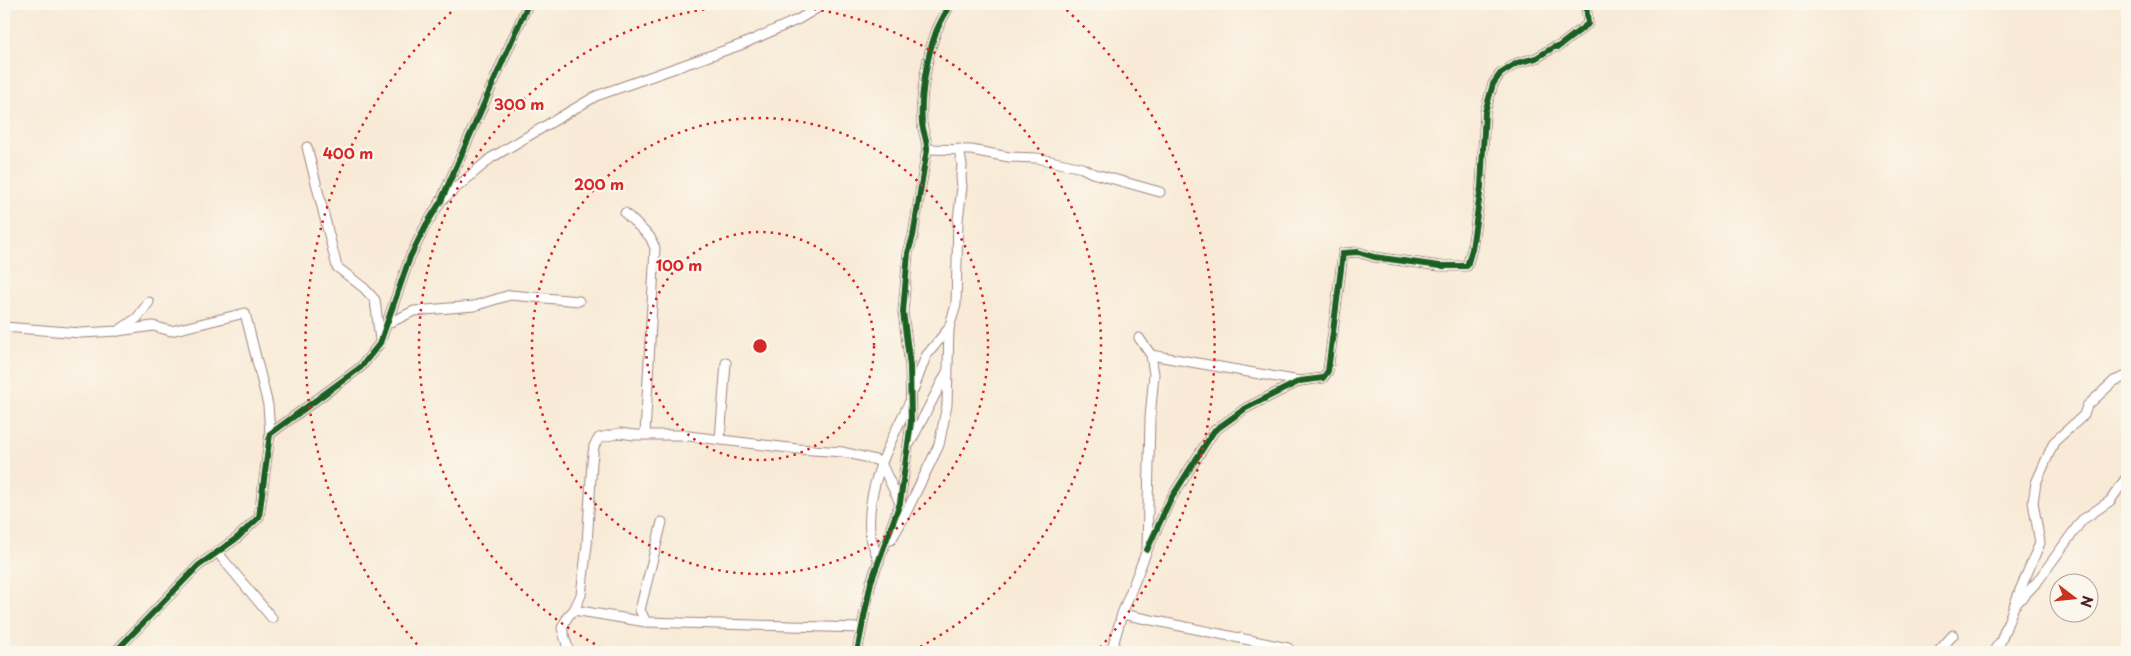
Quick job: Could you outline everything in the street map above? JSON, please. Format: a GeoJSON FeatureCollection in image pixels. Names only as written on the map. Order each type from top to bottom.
{"type":"FeatureCollection","features":[{"type":"Feature","properties":{"kind":"street"},"geometry":{"type":"LineString","coordinates":[[270,434],[360,367],[380,343],[389,323],[410,257],[441,201],[528,4]]}},
{"type":"Feature","properties":{"kind":"street"},"geometry":{"type":"LineString","coordinates":[[441,201],[491,158],[596,96],[743,44],[799,19],[824,4]]}},
{"type":"Feature","properties":{"kind":"street"},"geometry":{"type":"LineString","coordinates":[[857,652],[860,628],[871,582],[900,503],[911,422],[910,366],[903,312],[908,253],[913,236],[927,149],[927,138],[923,132],[922,122],[928,63],[937,29],[950,4]]}},
{"type":"Feature","properties":{"kind":"street"},"geometry":{"type":"LineString","coordinates":[[928,63],[952,14],[954,4]]}},
{"type":"Feature","properties":{"kind":"street"},"geometry":{"type":"LineString","coordinates":[[1151,355],[1300,381],[1323,378],[1328,371],[1343,253],[1358,252],[1374,257],[1440,266],[1467,266],[1472,249],[1481,188],[1485,112],[1493,84],[1505,70],[1517,63],[1536,58],[1554,47],[1558,47],[1588,24],[1586,4]]}},
{"type":"Feature","properties":{"kind":"street"},"geometry":{"type":"LineString","coordinates":[[307,147],[338,268],[364,288],[375,300],[380,343]]}},
{"type":"Feature","properties":{"kind":"street"},"geometry":{"type":"LineString","coordinates":[[927,149],[978,150],[1009,157],[1037,158],[1082,168],[1092,173],[1160,192]]}},
{"type":"Feature","properties":{"kind":"street"},"geometry":{"type":"LineString","coordinates":[[884,548],[893,538],[939,445],[947,405],[950,328],[956,305],[958,220],[962,187],[960,177],[962,165],[959,149]]}},
{"type":"Feature","properties":{"kind":"street"},"geometry":{"type":"LineString","coordinates":[[625,213],[650,237],[655,248],[645,436]]}},
{"type":"Feature","properties":{"kind":"street"},"geometry":{"type":"LineString","coordinates":[[389,323],[414,311],[474,306],[510,295],[579,301]]}},
{"type":"Feature","properties":{"kind":"street"},"geometry":{"type":"LineString","coordinates":[[118,331],[137,318],[149,302]]}},
{"type":"Feature","properties":{"kind":"street"},"geometry":{"type":"LineString","coordinates":[[4,327],[81,333],[118,331],[153,326],[171,331],[245,313],[268,406],[270,434],[259,518],[237,538],[198,566],[115,652]]}},
{"type":"Feature","properties":{"kind":"street"},"geometry":{"type":"LineString","coordinates":[[879,562],[870,532],[872,504],[881,463],[911,400],[926,356],[950,328]]}},
{"type":"Feature","properties":{"kind":"street"},"geometry":{"type":"LineString","coordinates":[[1140,338],[1151,355],[1154,374],[1150,418],[1146,550]]}},
{"type":"Feature","properties":{"kind":"street"},"geometry":{"type":"LineString","coordinates":[[720,439],[726,363]]}},
{"type":"Feature","properties":{"kind":"street"},"geometry":{"type":"LineString","coordinates":[[907,449],[948,369]]}},
{"type":"Feature","properties":{"kind":"street"},"geometry":{"type":"LineString","coordinates":[[1993,652],[2001,641],[2040,543],[2033,502],[2036,483],[2054,442],[2084,415],[2087,406],[2114,381],[2127,376]]}},
{"type":"Feature","properties":{"kind":"street"},"geometry":{"type":"LineString","coordinates":[[1111,652],[1122,614],[1146,550],[1170,500],[1214,431],[1246,408],[1300,381]]}},
{"type":"Feature","properties":{"kind":"street"},"geometry":{"type":"LineString","coordinates":[[570,652],[562,628],[581,595],[587,545],[594,446],[599,438],[620,433],[645,436],[680,435],[798,449],[844,452],[881,463],[900,503]]}},
{"type":"Feature","properties":{"kind":"street"},"geometry":{"type":"LineString","coordinates":[[2014,606],[2037,582],[2082,520],[2110,501],[2126,478]]}},
{"type":"Feature","properties":{"kind":"street"},"geometry":{"type":"LineString","coordinates":[[646,622],[640,610],[662,522]]}},
{"type":"Feature","properties":{"kind":"street"},"geometry":{"type":"LineString","coordinates":[[218,551],[272,618]]}},
{"type":"Feature","properties":{"kind":"street"},"geometry":{"type":"LineString","coordinates":[[574,610],[646,622],[860,628]]}},
{"type":"Feature","properties":{"kind":"street"},"geometry":{"type":"LineString","coordinates":[[1122,614],[1288,648],[1291,652]]}},
{"type":"Feature","properties":{"kind":"street"},"geometry":{"type":"LineString","coordinates":[[1938,652],[1953,635]]}},
{"type":"Feature","properties":{"kind":"cycle path"},"geometry":{"type":"LineString","coordinates":[[115,652],[198,566],[237,538],[259,517],[270,434],[361,367],[380,343],[410,257],[441,201],[528,4]]}},
{"type":"Feature","properties":{"kind":"cycle path"},"geometry":{"type":"LineString","coordinates":[[857,652],[871,582],[900,503],[911,422],[910,366],[903,312],[908,253],[913,236],[927,149],[922,123],[923,89],[933,42],[950,4]]}},
{"type":"Feature","properties":{"kind":"cycle path"},"geometry":{"type":"LineString","coordinates":[[1147,550],[1170,500],[1214,431],[1246,408],[1300,381],[1323,378],[1328,371],[1343,253],[1358,252],[1374,257],[1440,266],[1467,266],[1472,249],[1481,187],[1485,112],[1493,84],[1500,74],[1517,63],[1536,58],[1554,47],[1558,47],[1588,24],[1586,4]]}}]}
